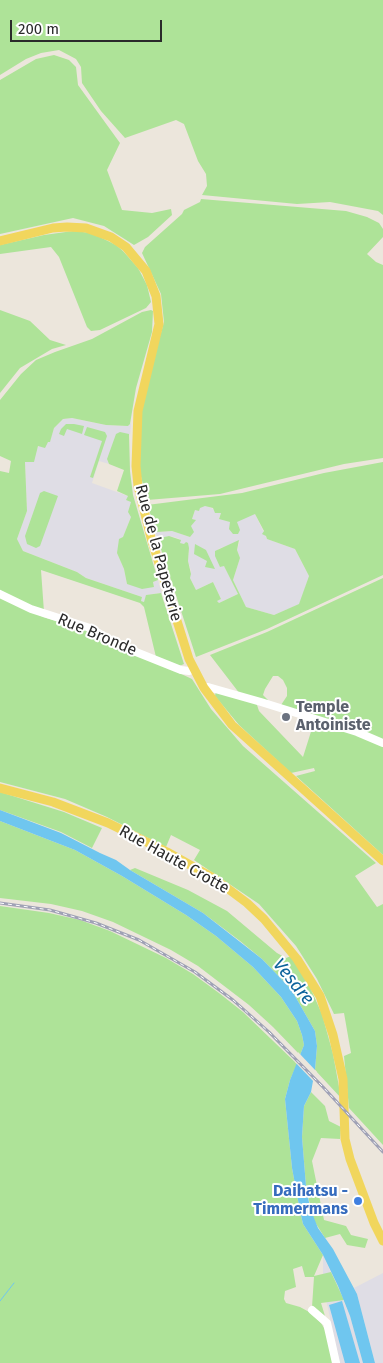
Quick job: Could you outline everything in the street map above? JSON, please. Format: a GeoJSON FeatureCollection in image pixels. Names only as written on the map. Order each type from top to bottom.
{"type":"FeatureCollection","features":[{"type":"Feature","properties":{"kind":"main road","name":"Rue de la Papeterie"},"geometry":{"type":"LineString","coordinates":[[0,241],[53,228],[86,228],[111,237],[126,247],[142,265],[156,296],[159,324],[138,411],[136,466],[138,486],[151,538],[182,639],[194,669],[204,688],[223,713],[246,738],[383,861]]}},
{"type":"Feature","properties":{"kind":"main road","name":"Rue Haute Crotte"},"geometry":{"type":"LineString","coordinates":[[0,788],[53,802],[108,823],[216,879],[264,919],[298,959],[320,996],[333,1035],[343,1078],[346,1138],[350,1159],[374,1223],[383,1241]]}},
{"type":"Feature","properties":{"kind":"street","name":"Rue Bronde"},"geometry":{"type":"LineString","coordinates":[[0,594],[31,609],[90,628],[121,646],[181,670],[189,671],[194,669]]}},
{"type":"Feature","properties":{"kind":"street"},"geometry":{"type":"LineString","coordinates":[[204,688],[208,687],[261,702],[357,732],[383,743]]}},
{"type":"Feature","properties":{"kind":"street"},"geometry":{"type":"LineString","coordinates":[[312,1310],[327,1323],[336,1363]]}},
{"type":"Feature","properties":{"kind":"shaded area"},"geometry":{"type":"Polygon","coordinates":[[[72,418],[106,425],[128,426],[131,423],[130,436],[129,434],[107,459],[109,464],[99,461],[92,483],[128,496],[131,502],[131,517],[117,553],[124,569],[127,584],[154,587],[153,582],[158,580],[162,595],[159,593],[147,595],[144,602],[141,601],[142,597],[86,578],[77,572],[23,551],[19,545],[17,539],[27,511],[25,462],[39,446],[50,441],[54,428],[63,419],[72,418]]]}},
{"type":"Feature","properties":{"kind":"shaded area"},"geometry":{"type":"Polygon","coordinates":[[[205,505],[221,513],[219,518],[255,514],[267,539],[295,549],[309,576],[300,604],[274,615],[246,607],[233,580],[240,558],[237,550],[240,541],[218,549],[221,567],[224,565],[238,594],[219,603],[217,601],[221,599],[213,582],[196,590],[190,578],[189,548],[180,543],[180,539],[169,536],[159,540],[159,543],[155,530],[159,532],[172,531],[190,537],[191,526],[195,520],[192,519],[195,510],[205,505]]]}},
{"type":"Feature","properties":{"kind":"shaded area"},"geometry":{"type":"Polygon","coordinates":[[[323,1255],[350,1316],[363,1363],[340,1363],[323,1286],[323,1255]]]}},
{"type":"Feature","properties":{"kind":"shaded area"},"geometry":{"type":"Polygon","coordinates":[[[383,1273],[383,1363],[375,1363],[354,1288],[383,1273]]]}},
{"type":"Feature","properties":{"kind":"green space"},"geometry":{"type":"Polygon","coordinates":[[[0,0],[383,0],[383,215],[378,211],[330,202],[297,204],[202,195],[207,186],[206,174],[198,161],[184,124],[176,120],[125,138],[101,111],[82,83],[81,67],[76,59],[59,50],[41,53],[26,59],[0,75],[0,0]]]}},
{"type":"Feature","properties":{"kind":"green space"},"geometry":{"type":"Polygon","coordinates":[[[54,55],[69,60],[76,67],[78,85],[120,143],[107,170],[122,210],[152,213],[171,209],[172,215],[148,237],[134,245],[104,226],[73,218],[0,234],[0,80],[36,59],[54,55]]]}},
{"type":"Feature","properties":{"kind":"green space"},"geometry":{"type":"Polygon","coordinates":[[[201,199],[346,211],[367,217],[379,223],[383,229],[383,237],[367,254],[383,265],[383,458],[344,464],[220,494],[147,500],[139,469],[139,430],[145,390],[164,322],[161,294],[142,253],[145,247],[182,214],[184,210],[200,202],[201,199]]]}},
{"type":"Feature","properties":{"kind":"green space"},"geometry":{"type":"Polygon","coordinates":[[[73,231],[92,233],[116,245],[123,251],[138,268],[147,285],[151,302],[146,308],[100,330],[91,331],[87,327],[59,257],[51,247],[0,254],[0,245],[44,235],[73,231]]]}},
{"type":"Feature","properties":{"kind":"green space"},"geometry":{"type":"Polygon","coordinates":[[[0,310],[30,321],[50,340],[66,345],[52,349],[20,368],[0,393],[0,310]]]}},
{"type":"Feature","properties":{"kind":"green space"},"geometry":{"type":"Polygon","coordinates":[[[153,311],[152,332],[136,388],[130,424],[128,426],[106,425],[72,418],[63,419],[54,428],[50,442],[48,442],[45,448],[38,446],[34,462],[25,462],[27,511],[17,539],[23,551],[77,572],[86,578],[142,597],[141,601],[144,602],[146,595],[161,593],[184,664],[177,667],[156,657],[144,607],[140,603],[41,570],[44,612],[0,593],[0,471],[9,473],[11,461],[0,456],[0,400],[21,374],[36,360],[92,339],[142,312],[153,311]]]}},
{"type":"Feature","properties":{"kind":"green space"},"geometry":{"type":"Polygon","coordinates":[[[66,424],[84,426],[82,434],[67,429],[64,436],[59,434],[66,424]]]}},
{"type":"Feature","properties":{"kind":"green space"},"geometry":{"type":"Polygon","coordinates":[[[87,427],[105,432],[107,436],[93,478],[90,477],[102,441],[84,435],[87,427]]]}},
{"type":"Feature","properties":{"kind":"green space"},"geometry":{"type":"Polygon","coordinates":[[[120,432],[129,434],[133,495],[158,580],[153,582],[154,587],[142,589],[127,584],[124,569],[117,553],[119,539],[123,537],[131,517],[128,512],[131,502],[126,500],[128,496],[117,491],[124,470],[109,464],[107,459],[116,434],[120,432]]]}},
{"type":"Feature","properties":{"kind":"green space"},"geometry":{"type":"Polygon","coordinates":[[[383,462],[383,575],[267,629],[196,657],[159,543],[160,538],[169,536],[181,540],[180,543],[188,543],[190,578],[196,590],[213,582],[221,599],[217,601],[219,603],[238,594],[224,566],[220,567],[215,551],[239,540],[237,550],[240,558],[233,580],[246,607],[274,615],[299,604],[309,576],[295,549],[267,539],[262,534],[264,531],[255,514],[237,522],[240,530],[238,534],[233,534],[229,529],[230,522],[219,519],[221,513],[215,513],[213,508],[205,506],[200,508],[199,511],[195,510],[192,519],[196,520],[191,526],[194,532],[190,537],[172,531],[157,532],[147,505],[242,493],[324,473],[383,462]]]}},
{"type":"Feature","properties":{"kind":"green space"},"geometry":{"type":"Polygon","coordinates":[[[44,491],[58,496],[40,546],[36,548],[27,544],[25,536],[40,493],[44,491]]]}},
{"type":"Feature","properties":{"kind":"green space"},"geometry":{"type":"Polygon","coordinates":[[[195,544],[206,550],[215,569],[205,567],[207,561],[194,554],[195,544]]]}},
{"type":"Feature","properties":{"kind":"green space"},"geometry":{"type":"Polygon","coordinates":[[[383,578],[383,741],[281,705],[287,696],[287,688],[283,680],[278,676],[273,676],[265,689],[263,695],[268,702],[240,694],[210,655],[267,632],[383,578]]]}},
{"type":"Feature","properties":{"kind":"green space"},"geometry":{"type":"Polygon","coordinates":[[[0,596],[43,617],[87,630],[192,679],[211,709],[243,746],[376,863],[355,876],[377,907],[383,904],[383,1145],[349,1108],[344,1056],[351,1053],[344,1013],[334,1014],[317,979],[296,946],[259,904],[194,860],[200,850],[171,835],[166,847],[107,817],[65,799],[0,782],[0,596]]]}},
{"type":"Feature","properties":{"kind":"green space"},"geometry":{"type":"Polygon","coordinates":[[[216,691],[256,702],[259,711],[303,757],[315,719],[383,745],[383,855],[296,776],[315,771],[314,768],[291,773],[239,725],[215,696],[216,691]]]}},
{"type":"Feature","properties":{"kind":"green space"},"geometry":{"type":"Polygon","coordinates":[[[0,792],[64,812],[102,828],[92,848],[61,832],[0,810],[0,792]]]}},
{"type":"Feature","properties":{"kind":"green space"},"geometry":{"type":"Polygon","coordinates":[[[0,821],[75,850],[186,915],[216,936],[253,967],[281,997],[297,1021],[302,1035],[304,1045],[300,1055],[249,1005],[198,966],[171,950],[113,922],[82,911],[51,904],[0,898],[0,821]]]}},
{"type":"Feature","properties":{"kind":"green space"},"geometry":{"type":"Polygon","coordinates":[[[135,868],[188,890],[227,911],[277,953],[286,958],[291,956],[309,985],[322,1014],[333,1054],[341,1098],[315,1070],[317,1046],[315,1031],[291,989],[262,959],[240,941],[203,913],[130,870],[135,868]]]}},
{"type":"Feature","properties":{"kind":"green space"},"geometry":{"type":"Polygon","coordinates":[[[0,906],[49,913],[80,920],[110,931],[166,958],[193,974],[243,1012],[297,1064],[285,1099],[292,1168],[300,1211],[303,1224],[323,1255],[314,1276],[331,1272],[344,1300],[321,1303],[325,1316],[312,1307],[314,1277],[305,1277],[302,1266],[293,1269],[296,1287],[285,1291],[284,1299],[286,1303],[311,1313],[321,1323],[327,1333],[334,1363],[0,1363],[0,906]]]}},
{"type":"Feature","properties":{"kind":"green space"},"geometry":{"type":"Polygon","coordinates":[[[311,1092],[325,1106],[329,1121],[341,1127],[340,1139],[321,1138],[312,1161],[324,1220],[346,1226],[351,1235],[368,1239],[365,1248],[347,1245],[340,1234],[325,1238],[313,1219],[306,1186],[302,1137],[304,1106],[311,1092]]]}},
{"type":"Feature","properties":{"kind":"water"},"geometry":{"type":"Polygon","coordinates":[[[0,810],[61,833],[116,860],[203,913],[262,959],[291,989],[315,1031],[317,1046],[311,1092],[304,1106],[302,1137],[306,1186],[310,1208],[318,1228],[333,1249],[357,1294],[375,1363],[363,1363],[350,1316],[338,1286],[323,1255],[303,1224],[292,1168],[285,1099],[290,1080],[304,1045],[297,1021],[281,997],[253,967],[216,936],[186,915],[75,850],[0,821],[0,810]]]}},
{"type":"Feature","properties":{"kind":"water"},"geometry":{"type":"Polygon","coordinates":[[[342,1301],[360,1363],[345,1363],[329,1305],[342,1301]]]}},
{"type":"Feature","properties":{"kind":"pier"},"geometry":{"type":"Polygon","coordinates":[[[298,1052],[317,1072],[315,1083],[295,1062],[298,1052]]]}},
{"type":"Feature","properties":{"kind":"waterway"},"geometry":{"type":"LineString","coordinates":[[0,1301],[14,1283]]}},
{"type":"Feature","properties":{"kind":"railway"},"geometry":{"type":"LineString","coordinates":[[0,903],[50,910],[96,923],[139,940],[195,972],[233,1000],[269,1032],[383,1152]]}},
{"type":"Feature","properties":{"kind":"place","name":"Temple Antoiniste"},"geometry":{"type":"Point","coordinates":[286,717]}},
{"type":"Feature","properties":{"kind":"place","name":"Daihatsu - Timmermans"},"geometry":{"type":"Point","coordinates":[358,1201]}},
{"type":"Feature","properties":{"kind":"water label","name":"Vesdre"},"geometry":{"type":"Point","coordinates":[293,982]}}]}
